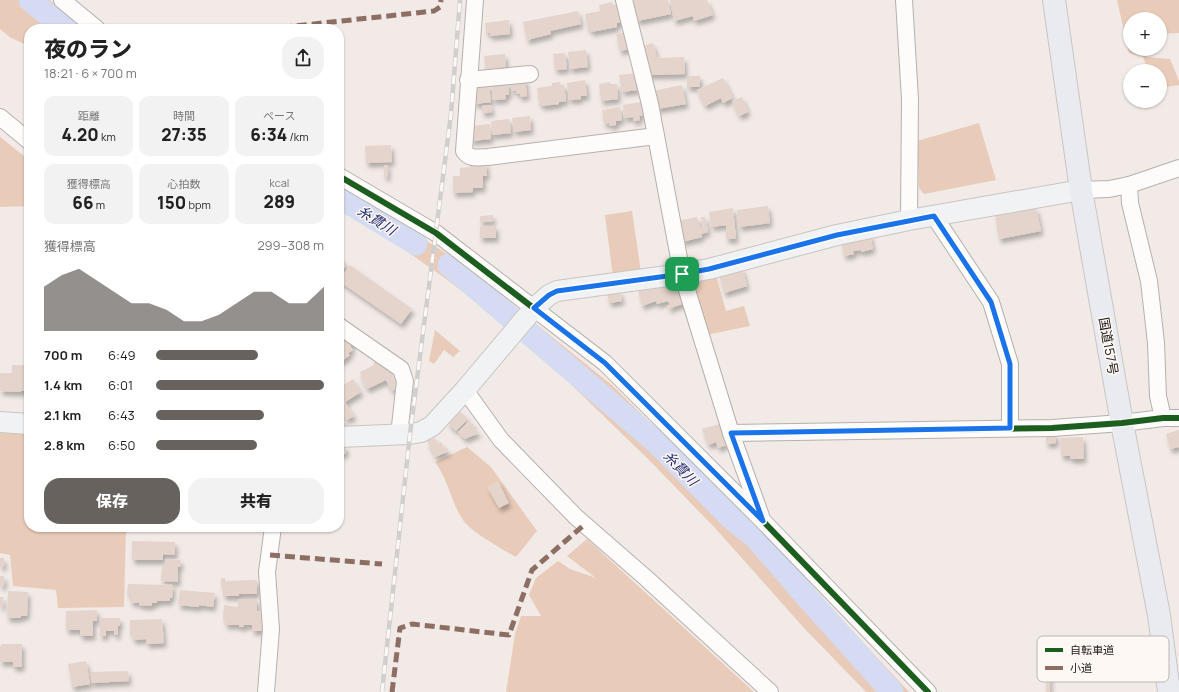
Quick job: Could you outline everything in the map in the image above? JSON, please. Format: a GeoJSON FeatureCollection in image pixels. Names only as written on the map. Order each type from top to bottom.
{"type":"FeatureCollection","features":[{"type":"Feature","properties":{"kind":"highway","name":"国道157号"},"geometry":{"type":"LineString","coordinates":[[1054,0],[1081,190],[1122,423],[1163,636]]}},
{"type":"Feature","properties":{"kind":"highway","name":"国道157号"},"geometry":{"type":"LineString","coordinates":[[1169,668],[1171,678]]}},
{"type":"Feature","properties":{"kind":"main road"},"geometry":{"type":"LineString","coordinates":[[344,437],[410,434],[421,432],[432,426],[465,390],[531,312],[549,295],[557,291],[709,269],[837,235],[909,220],[1081,190]]}},
{"type":"Feature","properties":{"kind":"main road"},"geometry":{"type":"LineString","coordinates":[[0,422],[24,424]]}},
{"type":"Feature","properties":{"kind":"street"},"geometry":{"type":"LineString","coordinates":[[62,0],[91,24]]}},
{"type":"Feature","properties":{"kind":"street"},"geometry":{"type":"LineString","coordinates":[[475,0],[468,80],[464,151],[466,155],[471,158],[656,136]]}},
{"type":"Feature","properties":{"kind":"street"},"geometry":{"type":"LineString","coordinates":[[624,0],[648,96],[682,274],[731,433],[763,521]]}},
{"type":"Feature","properties":{"kind":"street"},"geometry":{"type":"LineString","coordinates":[[904,0],[910,99],[909,220]]}},
{"type":"Feature","properties":{"kind":"street"},"geometry":{"type":"LineString","coordinates":[[468,80],[530,74]]}},
{"type":"Feature","properties":{"kind":"street"},"geometry":{"type":"LineString","coordinates":[[0,117],[24,137]]}},
{"type":"Feature","properties":{"kind":"street"},"geometry":{"type":"LineString","coordinates":[[1081,190],[1109,189],[1129,185],[1179,168]]}},
{"type":"Feature","properties":{"kind":"street"},"geometry":{"type":"LineString","coordinates":[[344,179],[436,233],[531,312],[605,363],[763,521],[928,692]]}},
{"type":"Feature","properties":{"kind":"street"},"geometry":{"type":"LineString","coordinates":[[1129,185],[1130,203],[1149,281],[1156,343],[1158,396],[1163,418]]}},
{"type":"Feature","properties":{"kind":"street"},"geometry":{"type":"LineString","coordinates":[[934,216],[991,302],[1010,364],[1010,428]]}},
{"type":"Feature","properties":{"kind":"street"},"geometry":{"type":"LineString","coordinates":[[344,329],[401,369],[405,381],[399,435]]}},
{"type":"Feature","properties":{"kind":"street"},"geometry":{"type":"LineString","coordinates":[[465,390],[501,440],[576,517],[646,578],[770,692]]}},
{"type":"Feature","properties":{"kind":"street"},"geometry":{"type":"LineString","coordinates":[[731,433],[1052,428],[1122,423],[1163,418],[1179,418]]}},
{"type":"Feature","properties":{"kind":"street"},"geometry":{"type":"LineString","coordinates":[[266,692],[270,629],[267,572],[272,532]]}},
{"type":"Feature","properties":{"kind":"shaded area"},"geometry":{"type":"Polygon","coordinates":[[[0,0],[50,0],[78,24],[24,24],[24,44],[11,38],[0,29],[0,0]]]}},
{"type":"Feature","properties":{"kind":"shaded area"},"geometry":{"type":"Polygon","coordinates":[[[1117,0],[1179,0],[1179,33],[1167,34],[1167,12],[1123,12],[1123,26],[1117,0]]]}},
{"type":"Feature","properties":{"kind":"shaded area"},"geometry":{"type":"Polygon","coordinates":[[[1140,56],[1170,59],[1179,81],[1179,85],[1167,87],[1167,64],[1146,64],[1143,57],[1140,56]]]}},
{"type":"Feature","properties":{"kind":"shaded area"},"geometry":{"type":"Polygon","coordinates":[[[979,123],[996,180],[924,194],[919,188],[917,141],[979,123]]]}},
{"type":"Feature","properties":{"kind":"shaded area"},"geometry":{"type":"Polygon","coordinates":[[[0,137],[24,156],[24,206],[0,207],[0,137]]]}},
{"type":"Feature","properties":{"kind":"shaded area"},"geometry":{"type":"Polygon","coordinates":[[[344,188],[455,259],[613,386],[767,539],[909,692],[866,692],[804,628],[716,529],[648,459],[520,335],[442,276],[392,241],[344,212],[344,188]]]}},
{"type":"Feature","properties":{"kind":"shaded area"},"geometry":{"type":"Polygon","coordinates":[[[632,211],[641,272],[613,277],[605,215],[632,211]]]}},
{"type":"Feature","properties":{"kind":"shaded area"},"geometry":{"type":"Polygon","coordinates":[[[715,272],[726,311],[744,306],[750,326],[706,335],[689,280],[715,272]]]}},
{"type":"Feature","properties":{"kind":"shaded area"},"geometry":{"type":"Polygon","coordinates":[[[435,330],[460,351],[453,357],[444,350],[434,364],[429,361],[435,330]]]}},
{"type":"Feature","properties":{"kind":"shaded area"},"geometry":{"type":"Polygon","coordinates":[[[24,428],[24,532],[126,532],[124,607],[58,608],[56,590],[13,586],[10,555],[0,553],[0,429],[24,428]]]}},
{"type":"Feature","properties":{"kind":"shaded area"},"geometry":{"type":"Polygon","coordinates":[[[467,447],[491,467],[537,531],[516,557],[487,540],[467,525],[455,506],[443,476],[435,462],[467,447]]]}},
{"type":"Feature","properties":{"kind":"shaded area"},"geometry":{"type":"Polygon","coordinates":[[[587,539],[754,692],[506,692],[515,634],[521,616],[541,616],[529,595],[536,578],[558,561],[570,569],[596,578],[567,556],[587,539]]]}},
{"type":"Feature","properties":{"kind":"building"},"geometry":{"type":"Polygon","coordinates":[[[632,0],[668,0],[671,14],[637,21],[632,0]]]}},
{"type":"Feature","properties":{"kind":"building"},"geometry":{"type":"Polygon","coordinates":[[[670,0],[707,0],[713,15],[694,21],[693,16],[674,21],[670,0]]]}},
{"type":"Feature","properties":{"kind":"building"},"geometry":{"type":"Polygon","coordinates":[[[612,2],[613,5],[619,4],[623,22],[617,23],[617,27],[591,32],[590,29],[588,29],[585,14],[600,11],[599,5],[612,2]]]}},
{"type":"Feature","properties":{"kind":"building"},"geometry":{"type":"Polygon","coordinates":[[[578,11],[581,24],[550,31],[551,34],[527,40],[523,22],[578,11]]]}},
{"type":"Feature","properties":{"kind":"building"},"geometry":{"type":"Polygon","coordinates":[[[509,20],[510,34],[490,36],[490,33],[486,33],[485,23],[509,20]]]}},
{"type":"Feature","properties":{"kind":"building"},"geometry":{"type":"Polygon","coordinates":[[[626,32],[630,49],[620,51],[616,34],[626,32]]]}},
{"type":"Feature","properties":{"kind":"building"},"geometry":{"type":"Polygon","coordinates":[[[653,43],[657,58],[684,57],[685,74],[648,75],[640,47],[653,43]]]}},
{"type":"Feature","properties":{"kind":"building"},"geometry":{"type":"Polygon","coordinates":[[[586,50],[588,67],[570,69],[568,52],[586,50]]]}},
{"type":"Feature","properties":{"kind":"building"},"geometry":{"type":"Polygon","coordinates":[[[565,53],[567,69],[555,70],[553,54],[565,53]]]}},
{"type":"Feature","properties":{"kind":"building"},"geometry":{"type":"Polygon","coordinates":[[[505,54],[506,67],[498,68],[498,72],[486,73],[484,56],[505,54]]]}},
{"type":"Feature","properties":{"kind":"building"},"geometry":{"type":"Polygon","coordinates":[[[635,73],[637,90],[622,92],[619,75],[635,73]]]}},
{"type":"Feature","properties":{"kind":"building"},"geometry":{"type":"Polygon","coordinates":[[[687,76],[700,76],[700,87],[687,87],[687,76]]]}},
{"type":"Feature","properties":{"kind":"building"},"geometry":{"type":"Polygon","coordinates":[[[723,78],[733,98],[723,103],[721,98],[705,106],[697,90],[723,78]]]}},
{"type":"Feature","properties":{"kind":"building"},"geometry":{"type":"Polygon","coordinates":[[[525,79],[527,96],[520,97],[520,94],[517,94],[516,90],[512,91],[510,80],[525,79]]]}},
{"type":"Feature","properties":{"kind":"building"},"geometry":{"type":"Polygon","coordinates":[[[585,80],[587,96],[581,96],[581,99],[569,100],[567,83],[585,80]]]}},
{"type":"Feature","properties":{"kind":"building"},"geometry":{"type":"Polygon","coordinates":[[[508,82],[509,95],[505,95],[506,99],[493,100],[492,84],[508,82]]]}},
{"type":"Feature","properties":{"kind":"building"},"geometry":{"type":"Polygon","coordinates":[[[560,82],[560,85],[564,85],[566,101],[559,102],[559,104],[542,106],[539,104],[537,88],[552,86],[552,83],[560,82]]]}},
{"type":"Feature","properties":{"kind":"building"},"geometry":{"type":"Polygon","coordinates":[[[610,82],[610,84],[617,84],[618,99],[601,101],[599,84],[610,82]]]}},
{"type":"Feature","properties":{"kind":"building"},"geometry":{"type":"Polygon","coordinates":[[[489,84],[491,102],[475,104],[473,94],[478,94],[476,86],[489,84]]]}},
{"type":"Feature","properties":{"kind":"building"},"geometry":{"type":"Polygon","coordinates":[[[682,85],[686,104],[657,109],[653,91],[682,85]]]}},
{"type":"Feature","properties":{"kind":"building"},"geometry":{"type":"Polygon","coordinates":[[[742,97],[748,112],[739,116],[732,101],[742,97]]]}},
{"type":"Feature","properties":{"kind":"building"},"geometry":{"type":"Polygon","coordinates":[[[641,102],[643,115],[639,116],[640,120],[633,121],[633,117],[624,118],[623,105],[641,102]]]}},
{"type":"Feature","properties":{"kind":"building"},"geometry":{"type":"Polygon","coordinates":[[[491,105],[492,112],[482,113],[482,106],[491,105]]]}},
{"type":"Feature","properties":{"kind":"building"},"geometry":{"type":"Polygon","coordinates":[[[620,107],[622,120],[616,121],[616,125],[610,126],[609,123],[604,124],[602,110],[620,107]]]}},
{"type":"Feature","properties":{"kind":"building"},"geometry":{"type":"Polygon","coordinates":[[[530,116],[531,130],[514,132],[512,118],[530,116]]]}},
{"type":"Feature","properties":{"kind":"building"},"geometry":{"type":"Polygon","coordinates":[[[509,119],[511,133],[492,135],[491,121],[509,119]]]}},
{"type":"Feature","properties":{"kind":"building"},"geometry":{"type":"Polygon","coordinates":[[[490,124],[491,139],[471,141],[470,126],[490,124]]]}},
{"type":"Feature","properties":{"kind":"building"},"geometry":{"type":"Polygon","coordinates":[[[391,145],[392,162],[366,163],[365,146],[391,145]]]}},
{"type":"Feature","properties":{"kind":"building"},"geometry":{"type":"Polygon","coordinates":[[[486,163],[487,176],[483,176],[483,188],[473,188],[473,192],[453,193],[453,176],[460,176],[460,168],[470,167],[470,164],[486,163]]]}},
{"type":"Feature","properties":{"kind":"building"},"geometry":{"type":"Polygon","coordinates":[[[384,165],[388,165],[388,177],[384,177],[384,165]]]}},
{"type":"Feature","properties":{"kind":"building"},"geometry":{"type":"Polygon","coordinates":[[[768,206],[770,223],[739,227],[737,210],[768,206]]]}},
{"type":"Feature","properties":{"kind":"building"},"geometry":{"type":"Polygon","coordinates":[[[733,208],[736,239],[726,239],[726,225],[711,227],[709,212],[733,208]]]}},
{"type":"Feature","properties":{"kind":"building"},"geometry":{"type":"Polygon","coordinates":[[[1036,208],[1041,231],[999,239],[995,215],[1036,208]]]}},
{"type":"Feature","properties":{"kind":"building"},"geometry":{"type":"Polygon","coordinates":[[[493,215],[493,221],[480,222],[480,216],[493,215]]]}},
{"type":"Feature","properties":{"kind":"building"},"geometry":{"type":"Polygon","coordinates":[[[697,217],[700,228],[703,227],[701,217],[705,217],[708,232],[701,234],[702,237],[682,242],[678,221],[697,217]]]}},
{"type":"Feature","properties":{"kind":"building"},"geometry":{"type":"Polygon","coordinates":[[[480,226],[496,226],[496,238],[480,238],[480,226]]]}},
{"type":"Feature","properties":{"kind":"building"},"geometry":{"type":"Polygon","coordinates":[[[870,234],[873,249],[861,252],[861,250],[853,251],[854,254],[844,256],[841,241],[870,234]]]}},
{"type":"Feature","properties":{"kind":"building"},"geometry":{"type":"Polygon","coordinates":[[[350,265],[412,309],[401,324],[344,284],[344,274],[350,265]]]}},
{"type":"Feature","properties":{"kind":"building"},"geometry":{"type":"Polygon","coordinates":[[[742,268],[747,286],[724,293],[719,275],[742,268]]]}},
{"type":"Feature","properties":{"kind":"building"},"geometry":{"type":"Polygon","coordinates":[[[678,281],[685,303],[668,309],[667,305],[670,305],[668,301],[657,304],[656,301],[642,306],[638,291],[663,283],[678,281]]]}},
{"type":"Feature","properties":{"kind":"building"},"geometry":{"type":"Polygon","coordinates":[[[620,291],[622,301],[609,303],[607,293],[620,291]]]}},
{"type":"Feature","properties":{"kind":"building"},"geometry":{"type":"Polygon","coordinates":[[[347,332],[355,343],[350,346],[353,350],[348,353],[350,355],[344,359],[344,334],[347,332]]]}},
{"type":"Feature","properties":{"kind":"building"},"geometry":{"type":"Polygon","coordinates":[[[382,358],[392,379],[395,377],[400,386],[392,391],[386,380],[367,389],[360,376],[360,372],[374,365],[373,363],[382,358]]]}},
{"type":"Feature","properties":{"kind":"building"},"geometry":{"type":"Polygon","coordinates":[[[12,365],[24,365],[24,391],[0,391],[0,373],[12,373],[12,365]]]}},
{"type":"Feature","properties":{"kind":"building"},"geometry":{"type":"Polygon","coordinates":[[[353,379],[361,392],[345,402],[354,416],[347,420],[344,416],[344,385],[353,379]]]}},
{"type":"Feature","properties":{"kind":"building"},"geometry":{"type":"Polygon","coordinates":[[[458,410],[468,419],[456,431],[447,422],[458,410]]]}},
{"type":"Feature","properties":{"kind":"building"},"geometry":{"type":"Polygon","coordinates":[[[469,421],[474,425],[472,427],[479,433],[465,439],[458,432],[469,421]]]}},
{"type":"Feature","properties":{"kind":"building"},"geometry":{"type":"Polygon","coordinates":[[[719,424],[726,445],[718,448],[716,442],[708,445],[702,429],[719,424]]]}},
{"type":"Feature","properties":{"kind":"building"},"geometry":{"type":"Polygon","coordinates":[[[1179,430],[1179,447],[1170,449],[1166,434],[1179,430]]]}},
{"type":"Feature","properties":{"kind":"building"},"geometry":{"type":"Polygon","coordinates":[[[1046,434],[1056,434],[1056,443],[1046,444],[1046,434]]]}},
{"type":"Feature","properties":{"kind":"building"},"geometry":{"type":"Polygon","coordinates":[[[1083,437],[1084,459],[1070,459],[1070,456],[1061,456],[1060,438],[1083,437]]]}},
{"type":"Feature","properties":{"kind":"building"},"geometry":{"type":"Polygon","coordinates":[[[435,438],[438,444],[441,442],[444,448],[449,451],[435,457],[427,441],[435,438]]]}},
{"type":"Feature","properties":{"kind":"building"},"geometry":{"type":"Polygon","coordinates":[[[344,446],[346,446],[346,454],[344,454],[344,446]]]}},
{"type":"Feature","properties":{"kind":"building"},"geometry":{"type":"Polygon","coordinates":[[[498,481],[509,503],[499,508],[487,487],[498,481]]]}},
{"type":"Feature","properties":{"kind":"building"},"geometry":{"type":"Polygon","coordinates":[[[132,541],[175,542],[175,555],[163,554],[163,560],[132,560],[132,541]]]}},
{"type":"Feature","properties":{"kind":"building"},"geometry":{"type":"Polygon","coordinates":[[[0,558],[4,558],[4,567],[0,567],[0,558]]]}},
{"type":"Feature","properties":{"kind":"building"},"geometry":{"type":"Polygon","coordinates":[[[165,559],[181,560],[180,567],[178,567],[178,582],[161,581],[162,566],[165,566],[165,559]]]}},
{"type":"Feature","properties":{"kind":"building"},"geometry":{"type":"Polygon","coordinates":[[[0,576],[4,576],[4,586],[0,586],[0,576]]]}},
{"type":"Feature","properties":{"kind":"building"},"geometry":{"type":"Polygon","coordinates":[[[221,578],[225,578],[225,581],[257,580],[257,594],[223,596],[221,578]]]}},
{"type":"Feature","properties":{"kind":"building"},"geometry":{"type":"Polygon","coordinates":[[[128,584],[173,585],[172,598],[170,598],[170,601],[157,601],[157,603],[152,603],[152,606],[139,605],[139,603],[130,602],[130,594],[127,594],[128,584]]]}},
{"type":"Feature","properties":{"kind":"building"},"geometry":{"type":"Polygon","coordinates":[[[180,590],[215,593],[213,607],[178,605],[180,590]]]}},
{"type":"Feature","properties":{"kind":"building"},"geometry":{"type":"Polygon","coordinates":[[[8,591],[28,592],[27,616],[21,616],[21,618],[7,618],[8,591]]]}},
{"type":"Feature","properties":{"kind":"building"},"geometry":{"type":"Polygon","coordinates":[[[0,597],[3,597],[3,607],[0,607],[0,597]]]}},
{"type":"Feature","properties":{"kind":"building"},"geometry":{"type":"Polygon","coordinates":[[[238,599],[257,599],[257,611],[263,611],[262,631],[252,631],[252,625],[244,625],[244,627],[239,627],[239,625],[225,625],[225,619],[223,619],[224,605],[238,607],[238,599]]]}},
{"type":"Feature","properties":{"kind":"building"},"geometry":{"type":"Polygon","coordinates":[[[97,610],[97,621],[93,621],[93,636],[80,636],[80,630],[66,630],[66,611],[97,610]]]}},
{"type":"Feature","properties":{"kind":"building"},"geometry":{"type":"Polygon","coordinates":[[[100,618],[120,618],[118,635],[114,635],[114,631],[106,631],[106,636],[100,636],[100,618]]]}},
{"type":"Feature","properties":{"kind":"building"},"geometry":{"type":"Polygon","coordinates":[[[162,619],[164,643],[147,644],[146,639],[133,640],[132,634],[130,634],[130,620],[162,619]]]}},
{"type":"Feature","properties":{"kind":"building"},"geometry":{"type":"Polygon","coordinates":[[[1,644],[22,644],[22,667],[13,667],[13,662],[0,662],[1,644]]]}},
{"type":"Feature","properties":{"kind":"building"},"geometry":{"type":"Polygon","coordinates":[[[86,661],[90,684],[72,687],[68,664],[86,661]]]}},
{"type":"Feature","properties":{"kind":"building"},"geometry":{"type":"Polygon","coordinates":[[[128,671],[129,681],[91,683],[91,672],[128,671]]]}},
{"type":"Feature","properties":{"kind":"building"},"geometry":{"type":"Polygon","coordinates":[[[1046,682],[1050,682],[1050,692],[1046,692],[1046,682]]]}},
{"type":"Feature","properties":{"kind":"waterway","name":"糸貫川"},"geometry":{"type":"LineString","coordinates":[[30,0],[60,24]]}},
{"type":"Feature","properties":{"kind":"waterway","name":"糸貫川"},"geometry":{"type":"LineString","coordinates":[[344,200],[416,244]]}},
{"type":"Feature","properties":{"kind":"waterway","name":"糸貫川"},"geometry":{"type":"LineString","coordinates":[[449,265],[657,443],[730,517],[756,538],[892,692]]}},
{"type":"Feature","properties":{"kind":"railway"},"geometry":{"type":"LineString","coordinates":[[382,692],[410,434],[451,114],[460,0]]}},
{"type":"Feature","properties":{"kind":"marked path"},"geometry":{"type":"LineString","coordinates":[[313,24],[434,11],[440,7],[441,0]]}},
{"type":"Feature","properties":{"kind":"marked path"},"geometry":{"type":"LineString","coordinates":[[392,692],[400,628],[412,624],[509,635],[532,570],[584,525]]}},
{"type":"Feature","properties":{"kind":"marked path"},"geometry":{"type":"LineString","coordinates":[[270,555],[382,564]]}},
{"type":"Feature","properties":{"kind":"cycle path"},"geometry":{"type":"LineString","coordinates":[[344,179],[436,233],[605,363],[763,521],[928,692]]}},
{"type":"Feature","properties":{"kind":"cycle path"},"geometry":{"type":"LineString","coordinates":[[762,517],[731,433],[1052,428],[1122,423],[1163,418],[1179,418]]}},
{"type":"Feature","properties":{"kind":"route"},"geometry":{"type":"LineString","coordinates":[[934,216],[991,302],[1010,364],[1010,428],[731,433],[763,521],[605,363],[534,308],[549,295],[557,291],[682,274],[709,269],[837,235],[934,216]]}}]}
